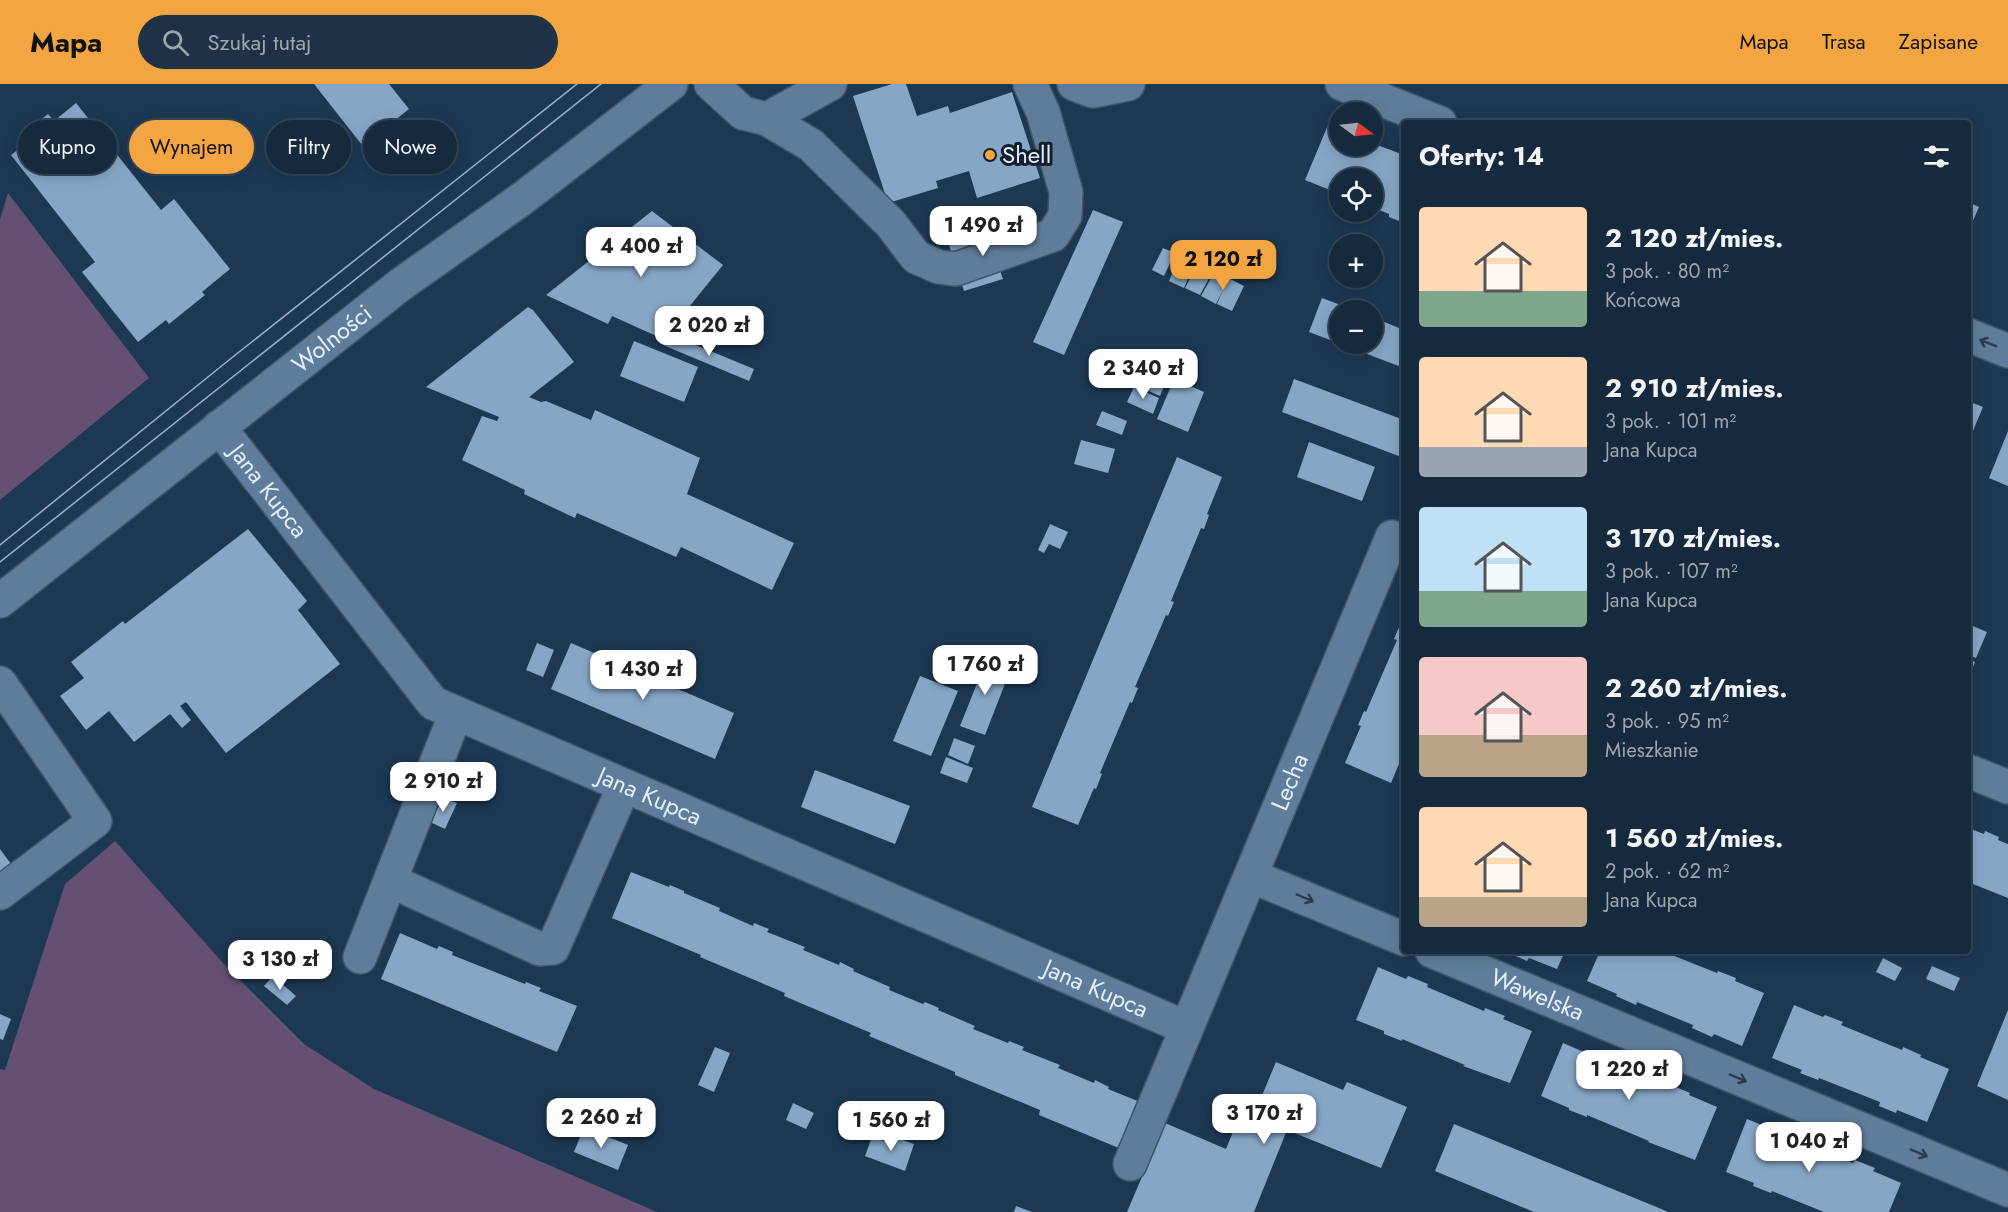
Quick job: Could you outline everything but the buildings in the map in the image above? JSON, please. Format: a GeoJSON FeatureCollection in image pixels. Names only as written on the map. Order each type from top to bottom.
{"type":"FeatureCollection","features":[{"type":"Feature","properties":{"kind":"street","name":"Wolności"},"geometry":{"type":"LineString","coordinates":[[0,601],[400,285],[523,198],[671,84]]}},
{"type":"Feature","properties":{"kind":"street"},"geometry":{"type":"LineString","coordinates":[[711,84],[743,113],[767,119],[811,145],[891,224],[916,256],[939,267],[956,269],[1053,235],[1065,216],[1066,192],[1043,112],[1030,84]]}},
{"type":"Feature","properties":{"kind":"street"},"geometry":{"type":"LineString","coordinates":[[767,119],[830,84]]}},
{"type":"Feature","properties":{"kind":"street"},"geometry":{"type":"LineString","coordinates":[[1074,84],[1093,91],[1128,84]]}},
{"type":"Feature","properties":{"kind":"street"},"geometry":{"type":"LineString","coordinates":[[1342,84],[1432,120]]}},
{"type":"Feature","properties":{"kind":"street"},"geometry":{"type":"LineString","coordinates":[[1971,336],[2008,351]]}},
{"type":"Feature","properties":{"kind":"street","name":"Jana Kupca"},"geometry":{"type":"LineString","coordinates":[[219,427],[433,703],[1187,1028]]}},
{"type":"Feature","properties":{"kind":"street","name":"Lecha"},"geometry":{"type":"LineString","coordinates":[[1130,1164],[1251,876],[1398,540]]}},
{"type":"Feature","properties":{"kind":"street"},"geometry":{"type":"LineString","coordinates":[[0,683],[95,820],[0,893]]}},
{"type":"Feature","properties":{"kind":"street"},"geometry":{"type":"LineString","coordinates":[[360,957],[456,713]]}},
{"type":"Feature","properties":{"kind":"street"},"geometry":{"type":"LineString","coordinates":[[1971,772],[2008,787]]}},
{"type":"Feature","properties":{"kind":"street"},"geometry":{"type":"LineString","coordinates":[[391,881],[540,949],[553,948],[624,786]]}},
{"type":"Feature","properties":{"kind":"street"},"geometry":{"type":"LineString","coordinates":[[1251,876],[1401,938]]}},
{"type":"Feature","properties":{"kind":"street","name":"Wawelska"},"geometry":{"type":"LineString","coordinates":[[1439,954],[2008,1190]]}},
{"type":"Feature","properties":{"kind":"shaded area"},"geometry":{"type":"Polygon","coordinates":[[[8,193],[149,378],[0,500],[0,219],[8,193]]]}},
{"type":"Feature","properties":{"kind":"shaded area"},"geometry":{"type":"Polygon","coordinates":[[[115,841],[222,962],[304,1044],[374,1089],[657,1212],[0,1212],[0,1069],[5,1070],[65,884],[115,841]]]}},
{"type":"Feature","properties":{"kind":"tram line"},"geometry":{"type":"LineString","coordinates":[[0,545],[577,84]]}},
{"type":"Feature","properties":{"kind":"tram line"},"geometry":{"type":"LineString","coordinates":[[0,562],[601,84]]}},
{"type":"Feature","properties":{"kind":"place","name":"Shell"},"geometry":{"type":"Point","coordinates":[990,155]}}]}
